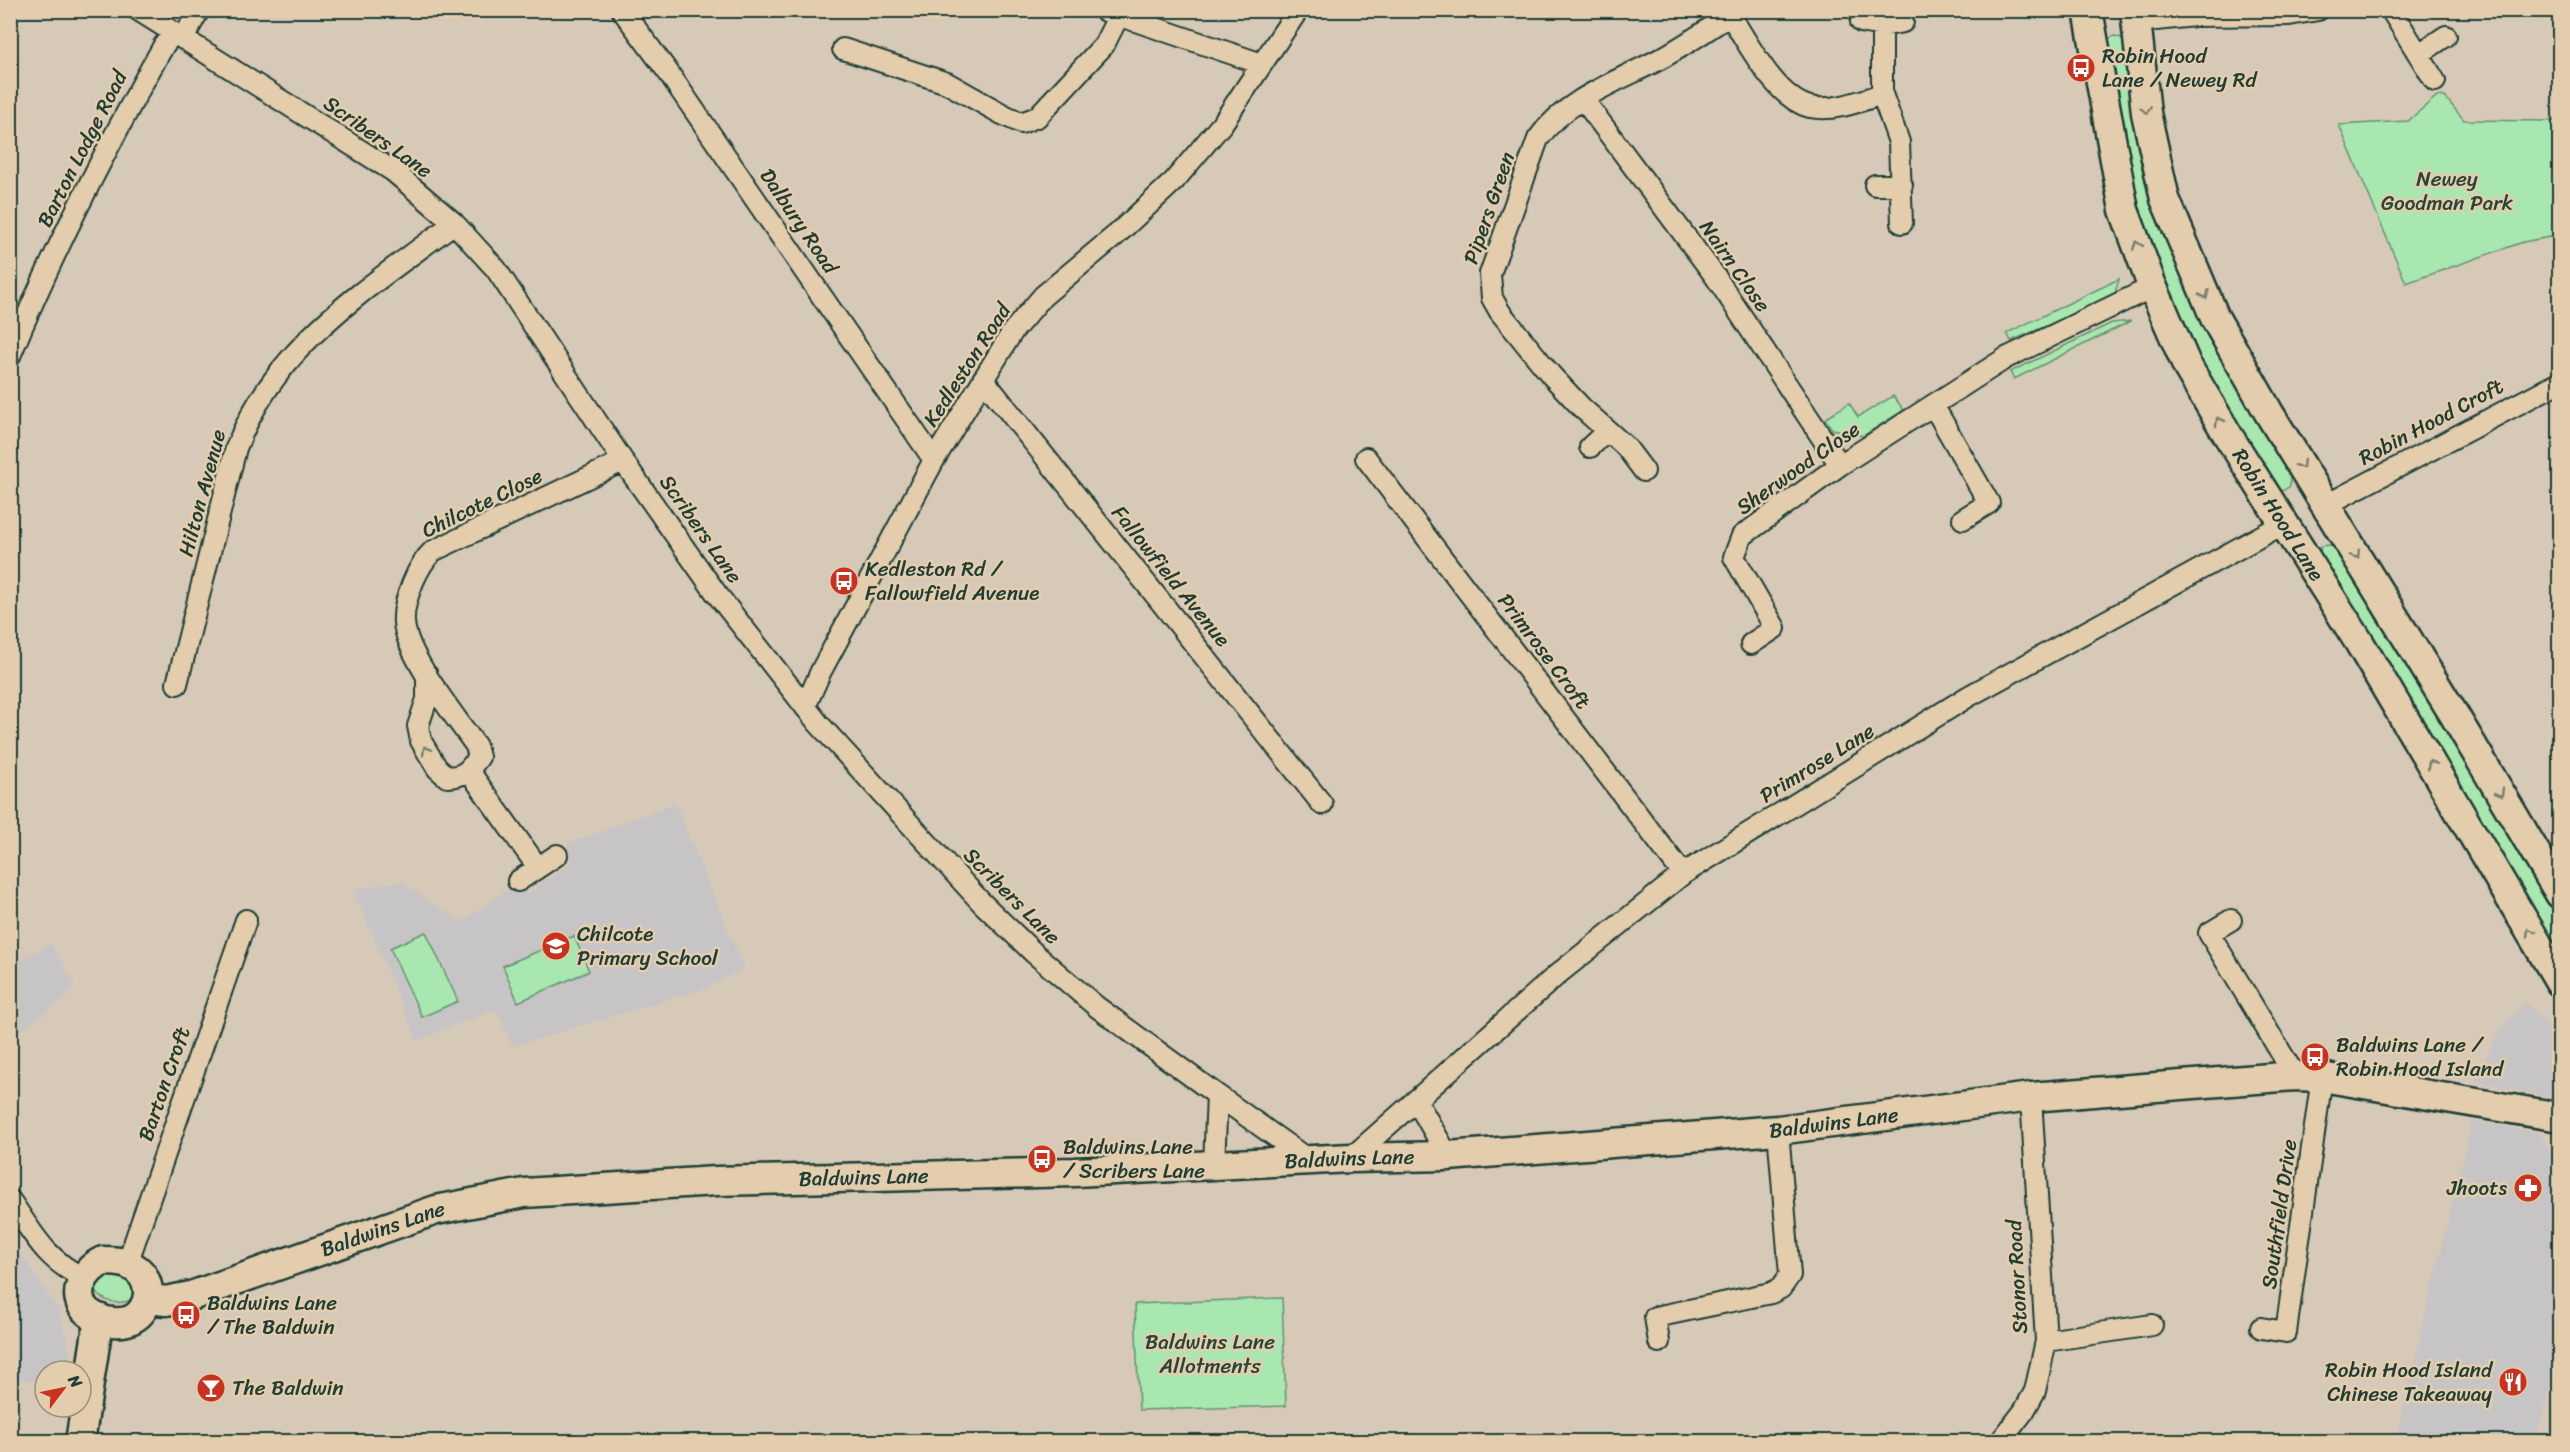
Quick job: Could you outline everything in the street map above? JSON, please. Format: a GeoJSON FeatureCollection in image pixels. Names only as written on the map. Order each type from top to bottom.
{"type":"FeatureCollection","features":[{"type":"Feature","properties":{"kind":"street","name":"Scribers Lane"},"geometry":{"type":"LineString","coordinates":[[138,10],[393,171],[454,223],[496,269],[623,461],[716,593],[805,707],[973,894],[1035,954],[1097,1007],[1310,1161]]}},
{"type":"Feature","properties":{"kind":"street","name":"Barton Lodge Road"},"geometry":{"type":"LineString","coordinates":[[10,356],[59,244],[108,145],[164,45],[178,36],[199,10]]}},
{"type":"Feature","properties":{"kind":"street","name":"Dalbury Road"},"geometry":{"type":"LineString","coordinates":[[622,10],[668,72],[934,460]]}},
{"type":"Feature","properties":{"kind":"street","name":"Kedleston Road"},"geometry":{"type":"LineString","coordinates":[[805,707],[853,610],[934,460],[1013,331],[1043,296],[1116,235],[1173,181],[1222,124],[1298,10]]}},
{"type":"Feature","properties":{"kind":"street","name":"Robin Hood Lane"},"geometry":{"type":"LineString","coordinates":[[2088,10],[2124,210],[2151,283],[2187,366],[2283,524],[2359,642],[2559,982]]}},
{"type":"Feature","properties":{"kind":"street"},"geometry":{"type":"LineString","coordinates":[[2318,10],[2289,15],[2195,13],[2136,16],[2146,112],[2165,199],[2188,259],[2215,318],[2239,362],[2453,713],[2559,894]]}},
{"type":"Feature","properties":{"kind":"street"},"geometry":{"type":"LineString","coordinates":[[2391,10],[2435,81]]}},
{"type":"Feature","properties":{"kind":"street"},"geometry":{"type":"LineString","coordinates":[[1729,13],[1773,79],[1784,92],[1802,103],[1825,108],[1852,104],[1882,94]]}},
{"type":"Feature","properties":{"kind":"street","name":"Pipers Green"},"geometry":{"type":"LineString","coordinates":[[1644,471],[1626,447],[1551,375],[1500,312],[1490,287],[1490,274],[1538,139],[1548,124],[1583,99],[1676,50],[1729,13]]}},
{"type":"Feature","properties":{"kind":"street"},"geometry":{"type":"LineString","coordinates":[[843,50],[947,83],[1022,123],[1037,117],[1104,45],[1111,14],[1262,64]]}},
{"type":"Feature","properties":{"kind":"street"},"geometry":{"type":"LineString","coordinates":[[1861,22],[1882,26],[1903,22]]}},
{"type":"Feature","properties":{"kind":"street"},"geometry":{"type":"LineString","coordinates":[[1882,26],[1882,94],[1899,142],[1902,223]]}},
{"type":"Feature","properties":{"kind":"street"},"geometry":{"type":"LineString","coordinates":[[2420,54],[2446,36]]}},
{"type":"Feature","properties":{"kind":"street","name":"Nairn Close"},"geometry":{"type":"LineString","coordinates":[[1583,99],[1715,276],[1840,465]]}},
{"type":"Feature","properties":{"kind":"street"},"geometry":{"type":"LineString","coordinates":[[1875,185],[1902,186]]}},
{"type":"Feature","properties":{"kind":"street","name":"Hilton Avenue"},"geometry":{"type":"LineString","coordinates":[[177,684],[236,448],[246,422],[289,358],[323,323],[454,223]]}},
{"type":"Feature","properties":{"kind":"street","name":"Sherwood Close"},"geometry":{"type":"LineString","coordinates":[[1751,644],[1775,628],[1734,557],[1742,536],[1840,465],[2006,358],[2142,292],[2151,283]]}},
{"type":"Feature","properties":{"kind":"street","name":"Fallowfield Avenue"},"geometry":{"type":"LineString","coordinates":[[983,379],[1322,804]]}},
{"type":"Feature","properties":{"kind":"street","name":"Robin Hood Croft"},"geometry":{"type":"LineString","coordinates":[[2326,505],[2559,382]]}},
{"type":"Feature","properties":{"kind":"street"},"geometry":{"type":"LineString","coordinates":[[1933,405],[1989,503],[1963,519]]}},
{"type":"Feature","properties":{"kind":"street"},"geometry":{"type":"LineString","coordinates":[[1590,447],[1607,431]]}},
{"type":"Feature","properties":{"kind":"street","name":"Primrose Croft"},"geometry":{"type":"LineString","coordinates":[[1366,458],[1683,874]]}},
{"type":"Feature","properties":{"kind":"street","name":"Chilcote Close"},"geometry":{"type":"LineString","coordinates":[[469,771],[479,758],[476,746],[427,675],[408,639],[404,624],[404,608],[424,558],[433,551],[623,461]]}},
{"type":"Feature","properties":{"kind":"street"},"geometry":{"type":"LineString","coordinates":[[2283,524],[2326,505]]}},
{"type":"Feature","properties":{"kind":"street","name":"Primrose Lane"},"geometry":{"type":"LineString","coordinates":[[1351,1158],[1558,974],[1683,874],[1969,696],[2283,524]]}},
{"type":"Feature","properties":{"kind":"street"},"geometry":{"type":"LineString","coordinates":[[427,675],[427,699],[418,726],[421,741],[437,768],[447,777],[459,777],[469,771],[537,866]]}},
{"type":"Feature","properties":{"kind":"street"},"geometry":{"type":"LineString","coordinates":[[518,881],[537,866],[557,855]]}},
{"type":"Feature","properties":{"kind":"street","name":"Barton Croft"},"geometry":{"type":"LineString","coordinates":[[127,1264],[246,920]]}},
{"type":"Feature","properties":{"kind":"street"},"geometry":{"type":"LineString","coordinates":[[2230,920],[2209,933],[2308,1076]]}},
{"type":"Feature","properties":{"kind":"street","name":"Baldwins Lane"},"geometry":{"type":"LineString","coordinates":[[149,1299],[166,1301],[191,1296],[436,1210],[524,1193],[716,1181],[1075,1172],[1351,1158],[1448,1156],[1778,1130],[2031,1097],[2308,1076],[2559,1117]]}},
{"type":"Feature","properties":{"kind":"street","name":"Southfield Drive"},"geometry":{"type":"LineString","coordinates":[[2261,1328],[2286,1332],[2308,1076]]}},
{"type":"Feature","properties":{"kind":"street"},"geometry":{"type":"LineString","coordinates":[[1214,1164],[1217,1095]]}},
{"type":"Feature","properties":{"kind":"street","name":"Stonor Road"},"geometry":{"type":"LineString","coordinates":[[2010,1438],[2036,1391],[2046,1341],[2031,1097]]}},
{"type":"Feature","properties":{"kind":"street"},"geometry":{"type":"LineString","coordinates":[[1416,1100],[1448,1156]]}},
{"type":"Feature","properties":{"kind":"street"},"geometry":{"type":"LineString","coordinates":[[1659,1342],[1655,1317],[1771,1293],[1781,1288],[1790,1275],[1778,1130]]}},
{"type":"Feature","properties":{"kind":"street"},"geometry":{"type":"LineString","coordinates":[[10,1200],[48,1255],[82,1277]]}},
{"type":"Feature","properties":{"kind":"street"},"geometry":{"type":"LineString","coordinates":[[103,1261],[127,1264],[140,1271],[146,1280],[149,1299],[142,1312],[127,1322],[119,1323],[99,1318],[88,1312],[82,1303],[80,1288],[82,1277],[103,1261]]}},
{"type":"Feature","properties":{"kind":"street"},"geometry":{"type":"LineString","coordinates":[[80,1442],[99,1318]]}},
{"type":"Feature","properties":{"kind":"street"},"geometry":{"type":"LineString","coordinates":[[2046,1341],[2152,1325]]}},
{"type":"Feature","properties":{"kind":"shaded area","name":"Chilcote Primary School"},"geometry":{"type":"Polygon","coordinates":[[[675,803],[744,969],[703,989],[513,1046],[496,1009],[417,1040],[353,890],[400,881],[461,922],[517,883],[527,894],[572,862],[567,844],[675,803]]]}},
{"type":"Feature","properties":{"kind":"shaded area"},"geometry":{"type":"Polygon","coordinates":[[[51,944],[74,984],[66,998],[11,1037],[11,965],[51,944]]]}},
{"type":"Feature","properties":{"kind":"shaded area"},"geometry":{"type":"Polygon","coordinates":[[[2526,1002],[2559,1038],[2558,1099],[2475,1081],[2500,1028],[2526,1002]]]}},
{"type":"Feature","properties":{"kind":"shaded area"},"geometry":{"type":"Polygon","coordinates":[[[2472,1121],[2539,1133],[2559,1168],[2559,1350],[2536,1441],[2395,1441],[2472,1121]]]}},
{"type":"Feature","properties":{"kind":"shaded area"},"geometry":{"type":"Polygon","coordinates":[[[11,1239],[59,1311],[70,1353],[69,1359],[33,1359],[33,1381],[11,1378],[11,1239]]]}},
{"type":"Feature","properties":{"kind":"green space"},"geometry":{"type":"Polygon","coordinates":[[[2115,36],[2125,39],[2143,146],[2289,468],[2290,486],[2281,492],[2198,368],[2137,211],[2107,39],[2115,36]]]}},
{"type":"Feature","properties":{"kind":"green space","name":"Newey Goodman Park"},"geometry":{"type":"Polygon","coordinates":[[[2437,96],[2445,97],[2464,120],[2559,121],[2559,246],[2555,236],[2523,242],[2406,283],[2339,125],[2408,121],[2437,96]]]}},
{"type":"Feature","properties":{"kind":"green space"},"geometry":{"type":"Polygon","coordinates":[[[2119,279],[2114,297],[2011,341],[2007,333],[2119,279]]]}},
{"type":"Feature","properties":{"kind":"green space"},"geometry":{"type":"Polygon","coordinates":[[[2131,321],[2014,379],[2010,372],[2112,323],[2131,321]]]}},
{"type":"Feature","properties":{"kind":"green space"},"geometry":{"type":"Polygon","coordinates":[[[1893,396],[1904,410],[1863,436],[1832,429],[1825,419],[1849,403],[1858,417],[1893,396]]]}},
{"type":"Feature","properties":{"kind":"green space"},"geometry":{"type":"Polygon","coordinates":[[[2331,545],[2343,554],[2559,918],[2559,961],[2319,558],[2321,546],[2331,545]]]}},
{"type":"Feature","properties":{"kind":"green space"},"geometry":{"type":"Polygon","coordinates":[[[426,932],[458,1001],[422,1017],[390,948],[426,932]]]}},
{"type":"Feature","properties":{"kind":"green space"},"geometry":{"type":"Polygon","coordinates":[[[574,936],[589,971],[518,1002],[503,966],[574,936]]]}},
{"type":"Feature","properties":{"kind":"green space"},"geometry":{"type":"Polygon","coordinates":[[[106,1272],[134,1283],[136,1295],[120,1303],[102,1298],[93,1289],[106,1272]]]}},
{"type":"Feature","properties":{"kind":"green space","name":"Baldwins Lane Allotments"},"geometry":{"type":"Polygon","coordinates":[[[1282,1298],[1286,1406],[1139,1410],[1135,1304],[1282,1298]]]}},
{"type":"Feature","properties":{"kind":"place","name":"Robin Hood Lane / Newey Rd"},"geometry":{"type":"Point","coordinates":[2081,68]}},
{"type":"Feature","properties":{"kind":"place","name":"Kedleston Rd / Fallowfield Avenue"},"geometry":{"type":"Point","coordinates":[844,581]}},
{"type":"Feature","properties":{"kind":"place","name":"Chilcote Primary School"},"geometry":{"type":"Point","coordinates":[556,946]}},
{"type":"Feature","properties":{"kind":"place","name":"Baldwins Lane / Robin Hood Island"},"geometry":{"type":"Point","coordinates":[2315,1057]}},
{"type":"Feature","properties":{"kind":"place","name":"Baldwins Lane / Scribers Lane"},"geometry":{"type":"Point","coordinates":[1042,1159]}},
{"type":"Feature","properties":{"kind":"place","name":"Jhoots"},"geometry":{"type":"Point","coordinates":[2528,1188]}},
{"type":"Feature","properties":{"kind":"place","name":"Baldwins Lane / The Baldwin"},"geometry":{"type":"Point","coordinates":[186,1315]}},
{"type":"Feature","properties":{"kind":"place","name":"Robin Hood Island Chinese Takeaway"},"geometry":{"type":"Point","coordinates":[2513,1382]}},
{"type":"Feature","properties":{"kind":"place","name":"The Baldwin"},"geometry":{"type":"Point","coordinates":[211,1388]}}]}
